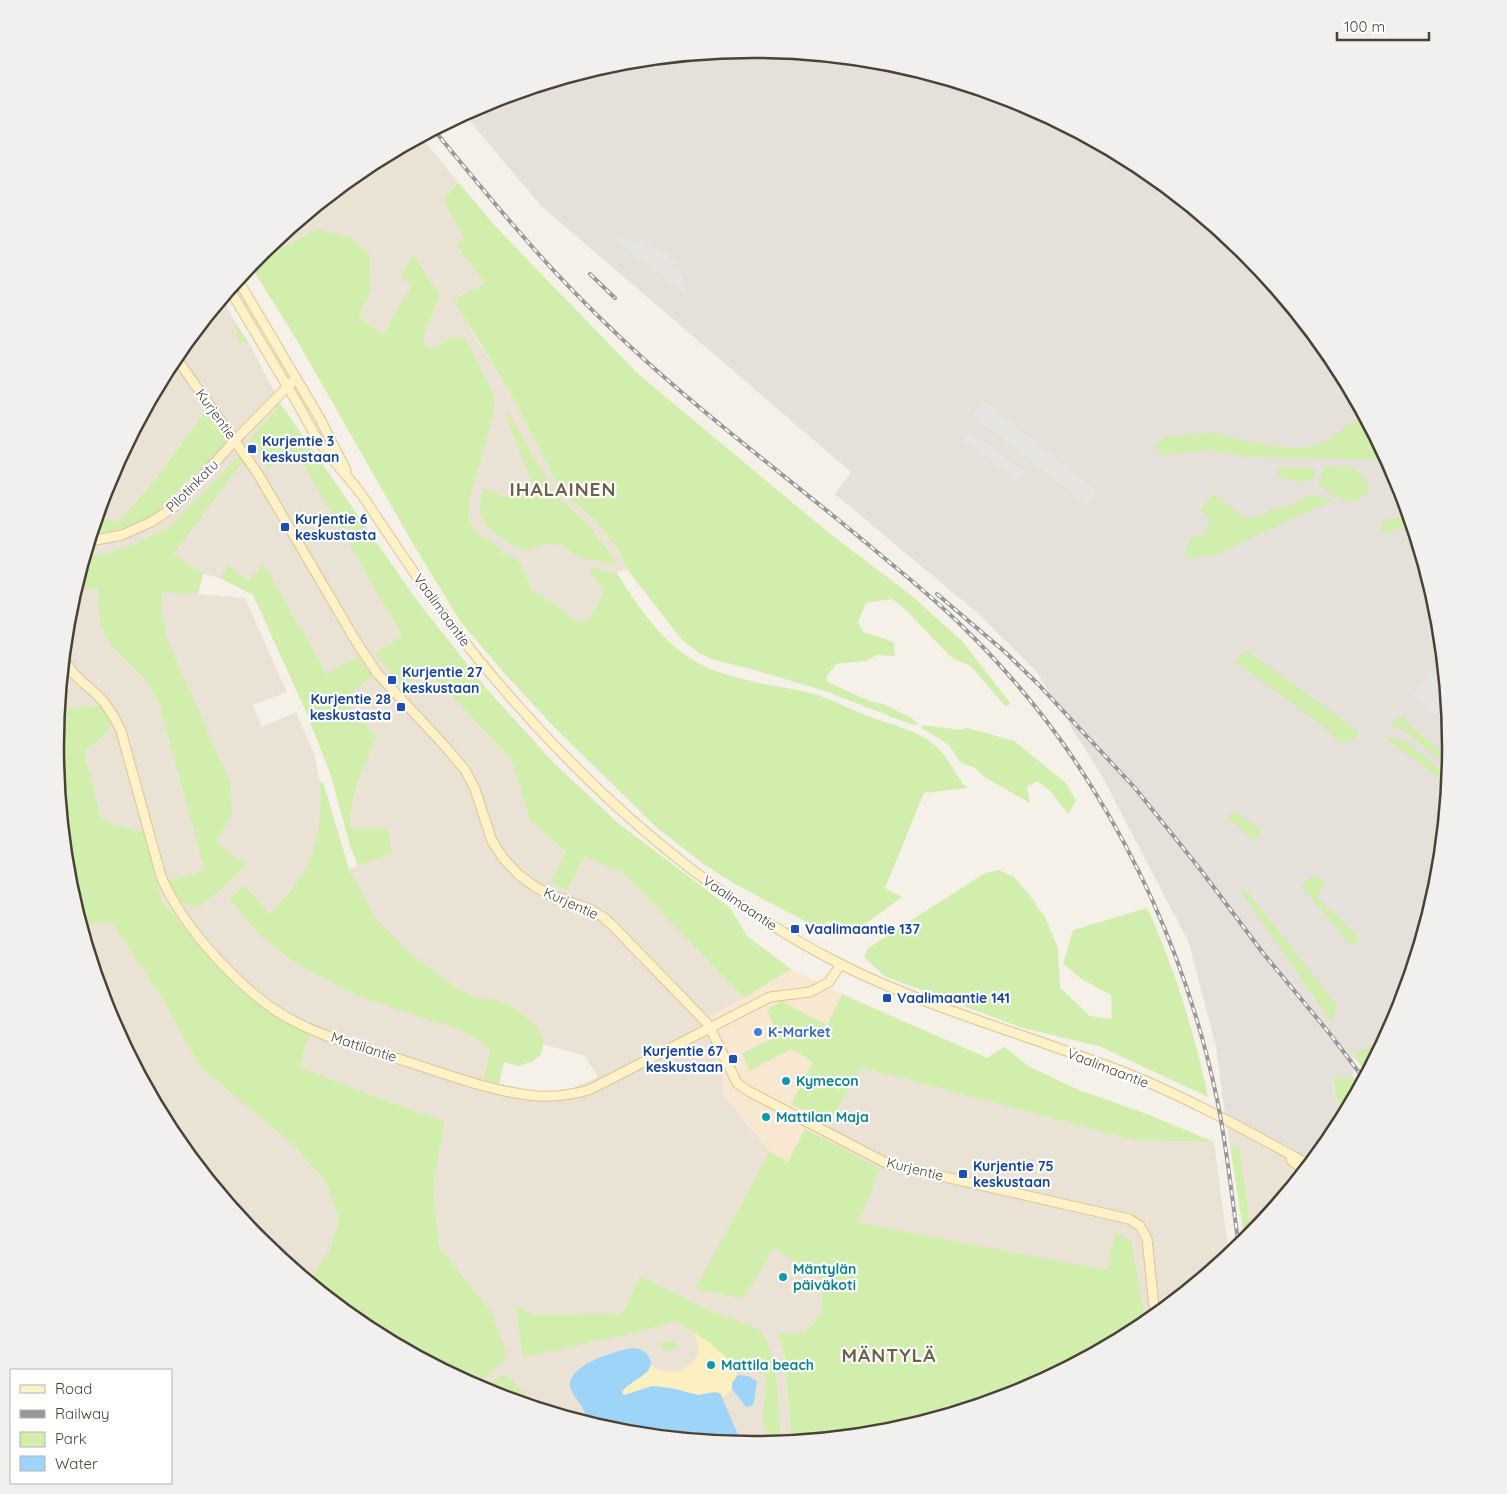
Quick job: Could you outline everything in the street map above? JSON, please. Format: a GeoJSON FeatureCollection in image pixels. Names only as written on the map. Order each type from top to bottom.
{"type":"FeatureCollection","features":[{"type":"Feature","properties":{"kind":"street","name":"Vaalimaantie"},"geometry":{"type":"LineString","coordinates":[[241,285],[334,445],[350,479]]}},
{"type":"Feature","properties":{"kind":"street","name":"Vaalimaantie"},"geometry":{"type":"LineString","coordinates":[[233,295],[324,449],[350,479],[451,623],[480,660],[552,744],[624,815],[683,864],[765,920],[841,964],[898,991],[1119,1070],[1161,1088],[1305,1162]]}},
{"type":"Feature","properties":{"kind":"street","name":"Kurjentie"},"geometry":{"type":"LineString","coordinates":[[180,364],[273,498],[357,643],[377,673],[443,744],[464,770],[474,789],[492,841],[503,858],[520,875],[548,894],[577,903],[603,917],[710,1028],[738,1084],[750,1092],[888,1164],[1128,1219],[1140,1226],[1147,1239],[1154,1308]]}},
{"type":"Feature","properties":{"kind":"street","name":"Pilotinkatu"},"geometry":{"type":"LineString","coordinates":[[96,540],[122,535],[151,522],[174,507],[296,378]]}},
{"type":"Feature","properties":{"kind":"street","name":"Mattilantie"},"geometry":{"type":"LineString","coordinates":[[69,666],[103,701],[121,731],[161,876],[168,894],[177,909],[236,980],[273,1009],[298,1023],[328,1036],[493,1088],[537,1096],[556,1097],[589,1090],[770,996],[810,992],[829,982],[841,964]]}},
{"type":"Feature","properties":{"kind":"street","name":"Vaalimaantie"},"geometry":{"type":"LineString","coordinates":[[1267,1141],[1301,1167]]}},
{"type":"Feature","properties":{"kind":"shaded area"},"geometry":{"type":"Polygon","coordinates":[[[754,58],[799,59],[843,63],[932,81],[975,94],[1017,110],[1098,150],[1137,174],[1208,229],[1241,259],[1301,327],[1351,402],[1391,483],[1406,525],[1420,569],[1430,612],[1442,702],[1443,747],[1442,792],[1430,882],[1420,925],[1406,969],[1391,1011],[1363,1069],[1353,1056],[1353,1077],[1334,1078],[1333,1088],[1340,1109],[1302,1165],[1226,1122],[1216,1047],[1189,943],[1102,776],[1036,671],[975,611],[835,494],[851,472],[541,206],[469,120],[532,94],[575,81],[664,63],[708,59],[754,58]]]}},
{"type":"Feature","properties":{"kind":"shaded area"},"geometry":{"type":"Polygon","coordinates":[[[425,142],[458,182],[443,202],[464,238],[456,245],[485,284],[454,298],[474,335],[507,387],[560,490],[595,520],[618,550],[627,569],[617,573],[593,568],[589,571],[604,588],[587,621],[576,621],[562,609],[532,590],[520,562],[500,556],[501,549],[474,530],[468,514],[472,490],[454,335],[434,349],[424,345],[424,334],[440,296],[413,254],[401,277],[411,286],[383,334],[359,317],[371,290],[370,255],[329,252],[274,252],[334,200],[370,174],[425,142]]]}},
{"type":"Feature","properties":{"kind":"shaded area"},"geometry":{"type":"Polygon","coordinates":[[[620,238],[643,242],[667,254],[676,264],[684,279],[687,295],[619,244],[620,238]]]}},
{"type":"Feature","properties":{"kind":"shaded area"},"geometry":{"type":"Polygon","coordinates":[[[226,305],[235,322],[238,342],[249,343],[281,404],[250,438],[296,452],[403,636],[375,653],[425,667],[511,759],[530,820],[566,852],[551,883],[568,889],[584,857],[623,873],[744,998],[702,1021],[723,1074],[722,1094],[822,1137],[861,1067],[1133,1140],[1214,1142],[1228,1247],[1173,1294],[1112,1335],[1118,1329],[819,1277],[823,1304],[818,1318],[803,1334],[777,1333],[784,1351],[791,1435],[708,1435],[664,1431],[575,1413],[532,1400],[482,1380],[507,1358],[492,1313],[439,1246],[433,1186],[445,1121],[359,1091],[299,1066],[310,1034],[272,1014],[238,988],[197,944],[162,901],[144,833],[102,820],[83,752],[99,737],[107,734],[98,706],[65,709],[77,612],[87,569],[99,532],[111,532],[229,440],[206,410],[158,476],[119,521],[103,518],[116,483],[135,442],[156,402],[180,364],[206,327],[226,305]],[[264,564],[248,580],[220,578],[203,574],[198,594],[245,598],[287,692],[253,705],[262,727],[296,712],[314,753],[320,782],[321,806],[319,826],[313,851],[305,872],[287,896],[296,964],[353,994],[461,1030],[490,1047],[483,1080],[527,1090],[561,1093],[598,1077],[585,1056],[502,1032],[396,958],[349,869],[393,854],[350,829],[353,799],[360,775],[377,737],[342,700],[373,676],[327,674],[264,564]]]}},
{"type":"Feature","properties":{"kind":"shaded area"},"geometry":{"type":"Polygon","coordinates":[[[983,401],[1096,490],[1086,504],[972,415],[983,401]]]}},
{"type":"Feature","properties":{"kind":"shaded area"},"geometry":{"type":"Polygon","coordinates":[[[967,433],[987,444],[1025,472],[1018,481],[963,440],[967,433]]]}},
{"type":"Feature","properties":{"kind":"shaded area"},"geometry":{"type":"Polygon","coordinates":[[[1436,665],[1438,667],[1442,714],[1439,718],[1411,695],[1436,665]]]}},
{"type":"Feature","properties":{"kind":"shaded area"},"geometry":{"type":"Polygon","coordinates":[[[96,922],[113,924],[164,1001],[200,1067],[292,1144],[326,1182],[339,1219],[330,1248],[313,1276],[266,1235],[235,1202],[206,1167],[180,1130],[156,1092],[116,1011],[88,928],[96,922]]]}},
{"type":"Feature","properties":{"kind":"shaded area"},"geometry":{"type":"Polygon","coordinates":[[[791,969],[842,994],[828,1025],[778,1036],[749,1071],[792,1049],[813,1062],[791,1104],[829,1124],[822,1137],[805,1130],[788,1162],[770,1152],[722,1094],[723,1074],[701,1021],[744,998],[791,969]]]}},
{"type":"Feature","properties":{"kind":"shaded area"},"geometry":{"type":"Polygon","coordinates":[[[1226,1122],[1302,1165],[1251,1225],[1239,1148],[1230,1146],[1226,1122]]]}},
{"type":"Feature","properties":{"kind":"green space"},"geometry":{"type":"Polygon","coordinates":[[[458,182],[495,226],[638,374],[829,533],[912,596],[962,641],[1011,704],[1005,706],[971,666],[952,658],[906,610],[892,599],[866,603],[858,622],[863,632],[894,643],[895,656],[877,655],[865,661],[836,664],[827,676],[827,682],[872,702],[883,704],[913,719],[918,725],[910,724],[825,691],[714,660],[699,653],[682,640],[627,569],[618,550],[595,520],[560,490],[507,387],[453,299],[485,284],[456,245],[464,238],[443,201],[458,182]]]}},
{"type":"Feature","properties":{"kind":"green space"},"geometry":{"type":"Polygon","coordinates":[[[317,229],[351,237],[370,255],[371,290],[359,317],[383,334],[411,286],[401,277],[413,254],[440,296],[424,334],[424,345],[434,349],[454,335],[465,339],[494,394],[494,413],[472,490],[468,514],[474,530],[501,549],[500,556],[507,554],[520,562],[532,590],[562,609],[576,621],[587,621],[600,599],[603,588],[588,571],[593,568],[617,573],[639,606],[664,637],[684,654],[699,663],[734,677],[821,696],[878,720],[918,734],[938,748],[967,788],[924,793],[885,888],[902,897],[856,931],[839,922],[827,922],[821,930],[735,884],[705,865],[657,828],[551,724],[460,621],[413,544],[298,342],[254,272],[274,252],[317,229]]]}},
{"type":"Feature","properties":{"kind":"green space"},"geometry":{"type":"Polygon","coordinates":[[[235,322],[249,343],[238,342],[235,322]]]}},
{"type":"Feature","properties":{"kind":"green space"},"geometry":{"type":"Polygon","coordinates":[[[281,404],[415,598],[486,688],[554,763],[618,823],[730,908],[747,936],[791,969],[744,998],[623,873],[584,857],[568,890],[550,883],[566,852],[530,820],[511,759],[425,668],[404,690],[375,653],[402,636],[296,452],[268,469],[250,438],[281,404]]]}},
{"type":"Feature","properties":{"kind":"green space"},"geometry":{"type":"Polygon","coordinates":[[[206,410],[229,440],[152,516],[111,532],[99,532],[103,518],[119,521],[158,476],[206,410]]]}},
{"type":"Feature","properties":{"kind":"green space"},"geometry":{"type":"Polygon","coordinates":[[[507,411],[557,496],[589,525],[618,565],[575,556],[564,546],[553,544],[545,544],[523,551],[497,535],[486,525],[480,509],[484,488],[506,497],[533,488],[507,417],[507,411]]]}},
{"type":"Feature","properties":{"kind":"green space"},"geometry":{"type":"Polygon","coordinates":[[[1361,420],[1380,460],[1245,457],[1211,450],[1159,455],[1156,444],[1164,438],[1212,432],[1254,443],[1299,449],[1324,443],[1351,423],[1361,420]]]}},
{"type":"Feature","properties":{"kind":"green space"},"geometry":{"type":"Polygon","coordinates":[[[240,455],[243,461],[173,555],[203,573],[198,594],[162,592],[162,617],[169,644],[230,782],[232,814],[216,842],[246,865],[221,890],[199,907],[182,903],[169,881],[205,871],[159,703],[145,679],[110,644],[104,633],[99,616],[98,589],[82,590],[91,555],[99,556],[139,542],[170,526],[240,455]]]}},
{"type":"Feature","properties":{"kind":"green space"},"geometry":{"type":"Polygon","coordinates":[[[1348,466],[1359,473],[1368,485],[1369,490],[1356,501],[1346,502],[1318,486],[1324,467],[1348,466]]]}},
{"type":"Feature","properties":{"kind":"green space"},"geometry":{"type":"Polygon","coordinates":[[[1280,468],[1313,468],[1316,474],[1311,481],[1298,482],[1278,477],[1276,473],[1280,468]]]}},
{"type":"Feature","properties":{"kind":"green space"},"geometry":{"type":"Polygon","coordinates":[[[1213,494],[1244,518],[1256,517],[1271,509],[1285,508],[1311,495],[1334,500],[1212,556],[1184,558],[1190,538],[1204,535],[1207,530],[1209,519],[1200,510],[1213,494]]]}},
{"type":"Feature","properties":{"kind":"green space"},"geometry":{"type":"Polygon","coordinates":[[[1403,518],[1407,527],[1384,534],[1378,528],[1382,527],[1382,520],[1403,518]]]}},
{"type":"Feature","properties":{"kind":"green space"},"geometry":{"type":"Polygon","coordinates":[[[264,564],[327,674],[357,657],[373,676],[343,700],[377,737],[360,775],[353,799],[350,828],[387,828],[393,854],[358,866],[350,846],[331,776],[307,714],[253,595],[220,578],[228,566],[248,580],[264,564]]]}},
{"type":"Feature","properties":{"kind":"green space"},"geometry":{"type":"Polygon","coordinates":[[[1246,650],[1357,730],[1358,736],[1349,742],[1339,742],[1300,709],[1235,662],[1246,650]]]}},
{"type":"Feature","properties":{"kind":"green space"},"geometry":{"type":"Polygon","coordinates":[[[98,706],[110,713],[112,724],[103,736],[84,752],[102,820],[144,833],[162,901],[197,944],[238,988],[272,1014],[310,1034],[299,1066],[359,1091],[445,1121],[433,1186],[439,1246],[492,1313],[508,1358],[482,1380],[409,1344],[370,1320],[313,1276],[330,1248],[339,1219],[326,1182],[292,1144],[200,1067],[164,1001],[113,924],[96,922],[88,928],[77,882],[65,792],[65,709],[98,706]]]}},
{"type":"Feature","properties":{"kind":"green space"},"geometry":{"type":"Polygon","coordinates":[[[1403,714],[1408,724],[1443,752],[1443,763],[1404,730],[1390,726],[1403,714]]]}},
{"type":"Feature","properties":{"kind":"green space"},"geometry":{"type":"Polygon","coordinates":[[[923,725],[960,730],[968,728],[1014,741],[1066,783],[1076,801],[1068,814],[1050,791],[1037,781],[1027,787],[1030,803],[986,778],[975,768],[960,762],[949,745],[922,728],[923,725]]]}},
{"type":"Feature","properties":{"kind":"green space"},"geometry":{"type":"Polygon","coordinates":[[[1383,736],[1405,741],[1442,772],[1442,781],[1383,736]]]}},
{"type":"Feature","properties":{"kind":"green space"},"geometry":{"type":"Polygon","coordinates":[[[320,782],[323,782],[349,869],[375,917],[414,956],[455,987],[475,998],[491,999],[509,1004],[523,1014],[539,1029],[544,1042],[540,1056],[531,1062],[519,1066],[504,1062],[499,1084],[483,1080],[490,1049],[484,1044],[461,1030],[353,994],[296,964],[261,936],[229,899],[245,886],[270,914],[296,884],[312,854],[316,838],[319,821],[320,782]]]}},
{"type":"Feature","properties":{"kind":"green space"},"geometry":{"type":"Polygon","coordinates":[[[1234,811],[1262,831],[1253,840],[1227,817],[1234,811]]]}},
{"type":"Feature","properties":{"kind":"green space"},"geometry":{"type":"Polygon","coordinates":[[[999,870],[1014,877],[1045,917],[1058,948],[1060,988],[1090,1016],[1112,1019],[1111,995],[1083,980],[1063,964],[1073,930],[1147,908],[1183,1001],[1208,1097],[1101,1047],[1020,1027],[884,976],[864,957],[868,948],[985,873],[999,870]]]}},
{"type":"Feature","properties":{"kind":"green space"},"geometry":{"type":"Polygon","coordinates":[[[1313,875],[1325,882],[1317,898],[1359,937],[1358,945],[1350,944],[1301,886],[1313,875]]]}},
{"type":"Feature","properties":{"kind":"green space"},"geometry":{"type":"Polygon","coordinates":[[[1246,890],[1337,1005],[1332,1023],[1242,893],[1246,890]]]}},
{"type":"Feature","properties":{"kind":"green space"},"geometry":{"type":"Polygon","coordinates":[[[842,994],[987,1058],[1004,1047],[1030,1067],[1079,1090],[1147,1114],[1214,1142],[1133,1140],[861,1067],[829,1124],[791,1104],[813,1062],[792,1049],[749,1071],[742,1053],[778,1036],[767,1010],[781,1001],[827,1025],[842,994]]]}},
{"type":"Feature","properties":{"kind":"green space"},"geometry":{"type":"Polygon","coordinates":[[[1371,1046],[1374,1047],[1363,1068],[1353,1055],[1371,1046]]]}},
{"type":"Feature","properties":{"kind":"green space"},"geometry":{"type":"Polygon","coordinates":[[[1353,1077],[1357,1082],[1341,1108],[1336,1097],[1334,1078],[1353,1077]]]}},
{"type":"Feature","properties":{"kind":"green space"},"geometry":{"type":"Polygon","coordinates":[[[805,1129],[880,1169],[858,1223],[1107,1270],[1115,1233],[1131,1240],[1144,1315],[1123,1328],[1118,1329],[1112,1335],[1098,1344],[1058,1365],[1017,1384],[975,1400],[932,1413],[888,1423],[843,1431],[791,1435],[784,1351],[777,1333],[803,1334],[816,1320],[822,1303],[819,1277],[774,1248],[743,1299],[695,1289],[770,1152],[788,1162],[805,1129]]]}},
{"type":"Feature","properties":{"kind":"green space"},"geometry":{"type":"Polygon","coordinates":[[[1230,1146],[1239,1148],[1251,1225],[1243,1232],[1230,1146]]]}},
{"type":"Feature","properties":{"kind":"green space"},"geometry":{"type":"Polygon","coordinates":[[[640,1276],[706,1309],[758,1329],[767,1339],[776,1377],[780,1435],[766,1436],[763,1416],[766,1376],[732,1363],[710,1343],[676,1321],[630,1334],[523,1357],[516,1306],[535,1315],[622,1314],[640,1276]]]}},
{"type":"Feature","properties":{"kind":"green space"},"geometry":{"type":"Polygon","coordinates":[[[675,1340],[677,1348],[662,1351],[661,1343],[675,1340]]]}},
{"type":"Feature","properties":{"kind":"green space"},"geometry":{"type":"Polygon","coordinates":[[[500,1375],[509,1377],[530,1399],[490,1384],[500,1375]]]}},
{"type":"Feature","properties":{"kind":"sand","name":"Mattila beach"},"geometry":{"type":"Polygon","coordinates":[[[694,1333],[710,1343],[732,1363],[737,1375],[732,1383],[732,1389],[723,1397],[720,1393],[698,1395],[660,1386],[645,1388],[624,1396],[622,1392],[625,1388],[650,1366],[674,1372],[682,1370],[689,1365],[695,1359],[698,1352],[694,1333]]]}},
{"type":"Feature","properties":{"kind":"water"},"geometry":{"type":"Polygon","coordinates":[[[632,1348],[639,1349],[646,1353],[651,1363],[650,1368],[642,1376],[625,1388],[622,1392],[624,1395],[652,1386],[671,1388],[698,1395],[714,1392],[720,1393],[738,1436],[664,1431],[586,1415],[571,1389],[570,1383],[573,1376],[586,1364],[632,1348]]]}},
{"type":"Feature","properties":{"kind":"water"},"geometry":{"type":"Polygon","coordinates":[[[738,1375],[748,1376],[757,1381],[752,1406],[746,1407],[732,1389],[732,1383],[738,1375]]]}},
{"type":"Feature","properties":{"kind":"railway"},"geometry":{"type":"LineString","coordinates":[[438,135],[539,255],[597,315],[658,372],[704,411],[858,536],[944,609],[1017,684],[1065,746],[1093,789],[1134,862],[1169,939],[1183,978],[1196,1018],[1217,1099],[1227,1154],[1238,1238]]}},
{"type":"Feature","properties":{"kind":"railway"},"geometry":{"type":"LineString","coordinates":[[590,274],[615,298]]}},
{"type":"Feature","properties":{"kind":"railway"},"geometry":{"type":"LineString","coordinates":[[937,594],[1005,652],[1038,684],[1135,788],[1200,869],[1263,953],[1360,1074]]}},
{"type":"Feature","properties":{"kind":"place","name":"Kurjentie 3 keskustaan"},"geometry":{"type":"Point","coordinates":[252,449]}},
{"type":"Feature","properties":{"kind":"place","name":"Kurjentie 6 keskustasta"},"geometry":{"type":"Point","coordinates":[285,527]}},
{"type":"Feature","properties":{"kind":"place","name":"Kurjentie 27 keskustaan"},"geometry":{"type":"Point","coordinates":[392,680]}},
{"type":"Feature","properties":{"kind":"place","name":"Kurjentie 28 keskustasta"},"geometry":{"type":"Point","coordinates":[401,707]}},
{"type":"Feature","properties":{"kind":"place","name":"Vaalimaantie 137"},"geometry":{"type":"Point","coordinates":[795,929]}},
{"type":"Feature","properties":{"kind":"place","name":"Vaalimaantie 141"},"geometry":{"type":"Point","coordinates":[887,998]}},
{"type":"Feature","properties":{"kind":"place","name":"K-Market"},"geometry":{"type":"Point","coordinates":[758,1032]}},
{"type":"Feature","properties":{"kind":"place","name":"Kurjentie 67 keskustaan"},"geometry":{"type":"Point","coordinates":[733,1059]}},
{"type":"Feature","properties":{"kind":"place","name":"Kymecon"},"geometry":{"type":"Point","coordinates":[786,1081]}},
{"type":"Feature","properties":{"kind":"place","name":"Mattilan Maja"},"geometry":{"type":"Point","coordinates":[766,1117]}},
{"type":"Feature","properties":{"kind":"place","name":"Kurjentie 75 keskustaan"},"geometry":{"type":"Point","coordinates":[963,1174]}},
{"type":"Feature","properties":{"kind":"place","name":"Mäntylän päiväkoti"},"geometry":{"type":"Point","coordinates":[783,1277]}},
{"type":"Feature","properties":{"kind":"place","name":"Mattila beach"},"geometry":{"type":"Point","coordinates":[711,1365]}},
{"type":"Feature","properties":{"kind":"district","name":"IHALAINEN"},"geometry":{"type":"Point","coordinates":[563,489]}},
{"type":"Feature","properties":{"kind":"district","name":"MÄNTYLÄ"},"geometry":{"type":"Point","coordinates":[889,1355]}}]}
